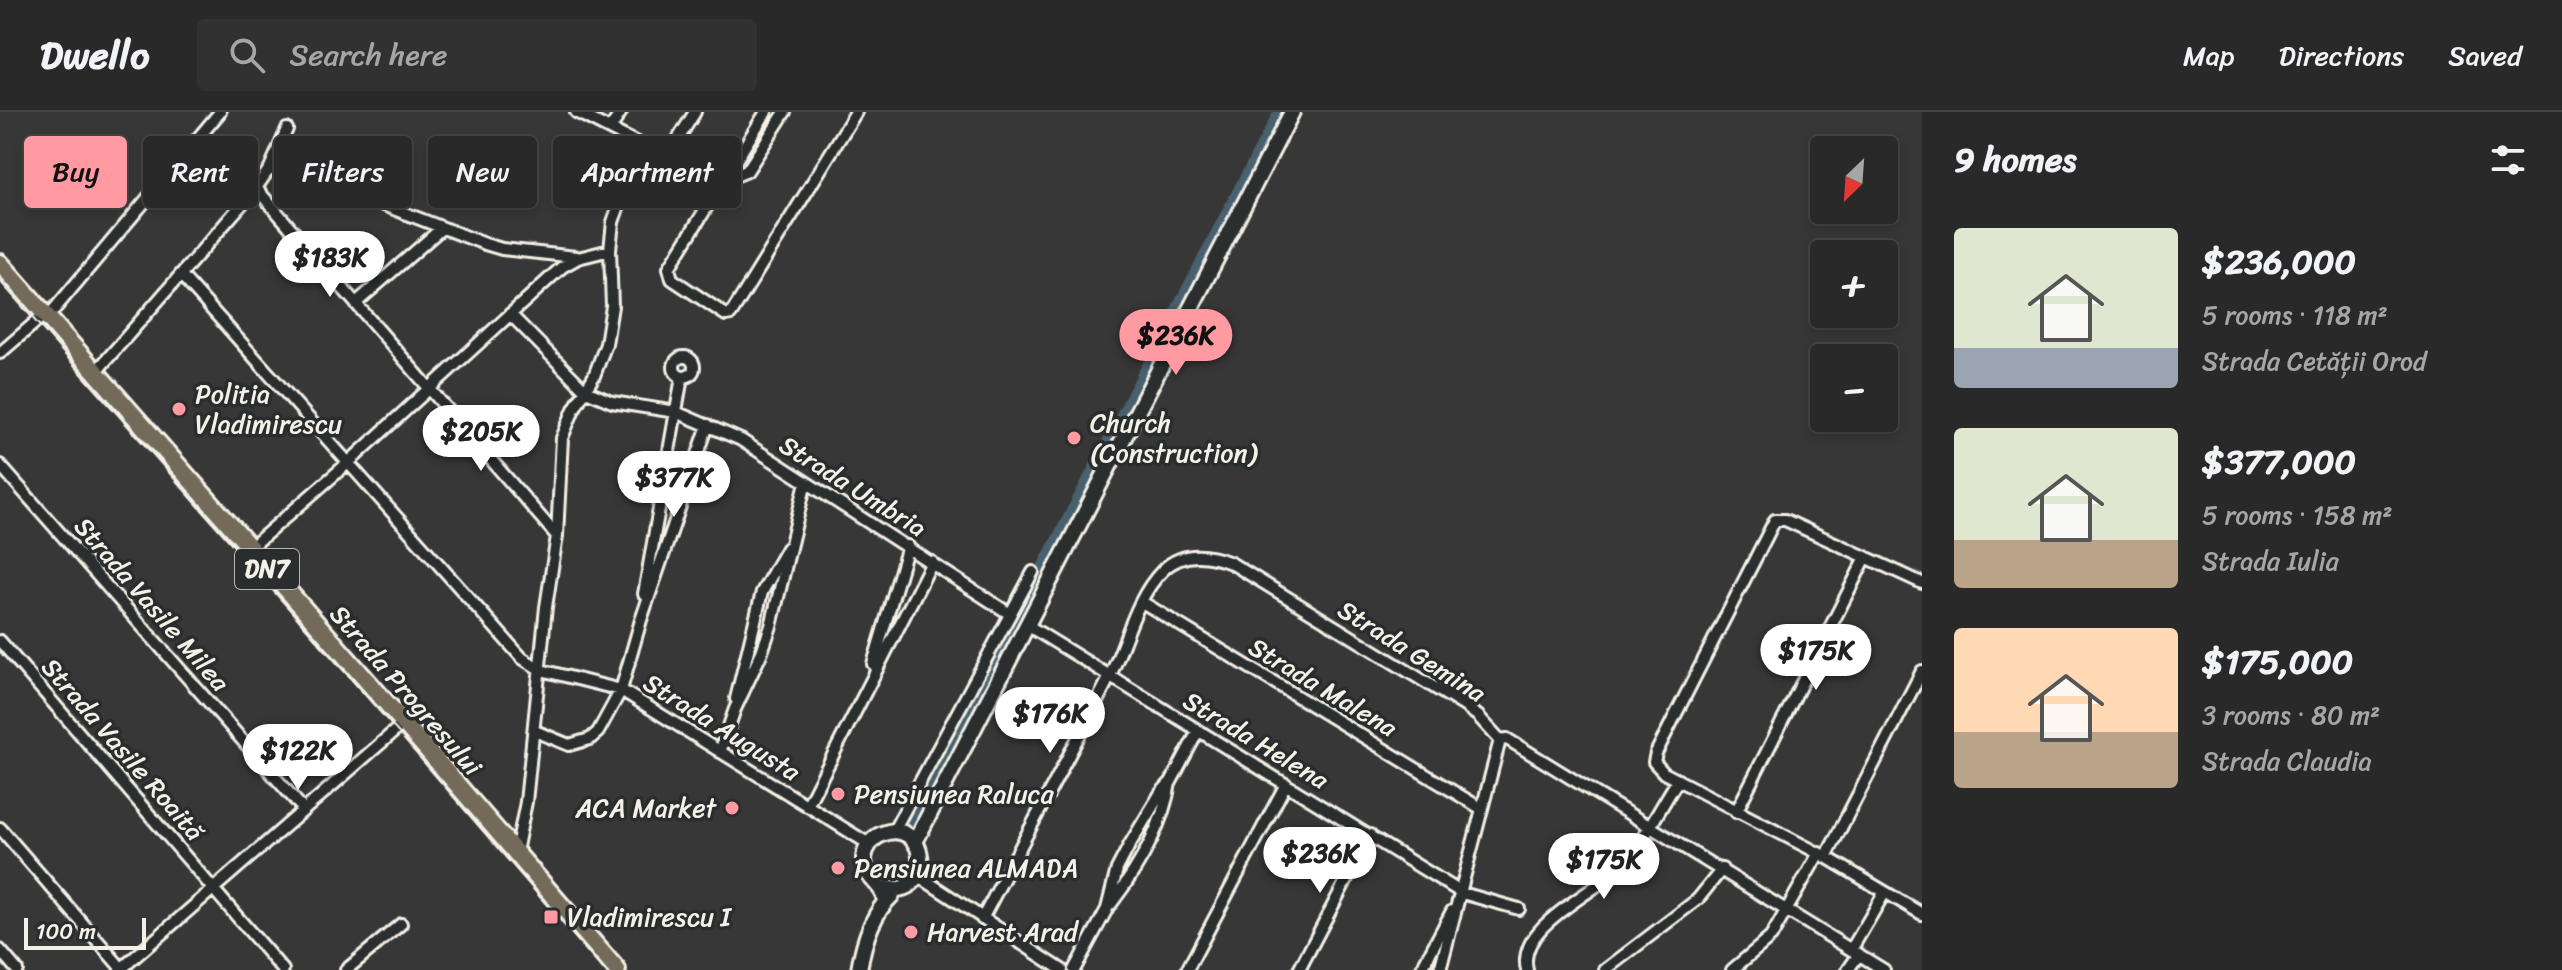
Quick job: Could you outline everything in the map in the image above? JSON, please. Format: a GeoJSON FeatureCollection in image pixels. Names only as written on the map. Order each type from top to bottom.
{"type":"FeatureCollection","features":[{"type":"Feature","properties":{"kind":"main road","name":"Strada Progresului"},"geometry":{"type":"LineString","coordinates":[[0,263],[617,970]]}},
{"type":"Feature","properties":{"kind":"street"},"geometry":{"type":"LineString","coordinates":[[0,353],[45,316],[220,112]]}},
{"type":"Feature","properties":{"kind":"street"},"geometry":{"type":"LineString","coordinates":[[576,112],[624,136]]}},
{"type":"Feature","properties":{"kind":"street"},"geometry":{"type":"LineString","coordinates":[[610,129],[621,112]]}},
{"type":"Feature","properties":{"kind":"street"},"geometry":{"type":"LineString","coordinates":[[680,136],[695,112]]}},
{"type":"Feature","properties":{"kind":"street"},"geometry":{"type":"LineString","coordinates":[[741,154],[766,112]]}},
{"type":"Feature","properties":{"kind":"street"},"geometry":{"type":"LineString","coordinates":[[741,174],[747,171],[785,112]]}},
{"type":"Feature","properties":{"kind":"street"},"geometry":{"type":"LineString","coordinates":[[708,208],[669,268],[672,279],[726,315],[731,314],[856,112]]}},
{"type":"Feature","properties":{"kind":"street"},"geometry":{"type":"LineString","coordinates":[[915,842],[1292,112]]}},
{"type":"Feature","properties":{"kind":"street"},"geometry":{"type":"LineString","coordinates":[[258,185],[270,168],[287,129]]}},
{"type":"Feature","properties":{"kind":"street"},"geometry":{"type":"LineString","coordinates":[[270,168],[274,170]]}},
{"type":"Feature","properties":{"kind":"street"},"geometry":{"type":"LineString","coordinates":[[258,190],[557,536]]}},
{"type":"Feature","properties":{"kind":"street"},"geometry":{"type":"LineString","coordinates":[[95,373],[239,208]]}},
{"type":"Feature","properties":{"kind":"street"},"geometry":{"type":"LineString","coordinates":[[391,208],[502,249],[578,258]]}},
{"type":"Feature","properties":{"kind":"street"},"geometry":{"type":"LineString","coordinates":[[516,852],[526,802],[546,607],[557,536],[562,438],[601,361],[611,317],[610,250],[618,208]]}},
{"type":"Feature","properties":{"kind":"street"},"geometry":{"type":"LineString","coordinates":[[356,303],[442,228]]}},
{"type":"Feature","properties":{"kind":"street"},"geometry":{"type":"LineString","coordinates":[[249,549],[562,267],[578,258],[610,250]]}},
{"type":"Feature","properties":{"kind":"street"},"geometry":{"type":"LineString","coordinates":[[181,275],[522,658],[541,670]]}},
{"type":"Feature","properties":{"kind":"street"},"geometry":{"type":"LineString","coordinates":[[510,314],[586,391]]}},
{"type":"Feature","properties":{"kind":"street"},"geometry":{"type":"LineString","coordinates":[[641,620],[682,377]]}},
{"type":"Feature","properties":{"kind":"street","name":"Strada Umbria"},"geometry":{"type":"LineString","coordinates":[[586,391],[612,402],[676,412],[741,440],[1010,614]]}},
{"type":"Feature","properties":{"kind":"street"},"geometry":{"type":"LineString","coordinates":[[535,731],[569,745],[581,743],[598,732],[621,690],[641,620],[708,425]]}},
{"type":"Feature","properties":{"kind":"street","name":"Strada Vasile Milea"},"geometry":{"type":"LineString","coordinates":[[0,465],[303,809]]}},
{"type":"Feature","properties":{"kind":"street"},"geometry":{"type":"LineString","coordinates":[[720,752],[771,626],[806,482]]}},
{"type":"Feature","properties":{"kind":"street"},"geometry":{"type":"LineString","coordinates":[[1922,583],[1785,520],[1775,520],[1654,758],[1656,766],[1678,780],[1823,855],[1922,913]]}},
{"type":"Feature","properties":{"kind":"street"},"geometry":{"type":"LineString","coordinates":[[735,709],[762,592],[791,541]]}},
{"type":"Feature","properties":{"kind":"street"},"geometry":{"type":"LineString","coordinates":[[866,689],[908,546]]}},
{"type":"Feature","properties":{"kind":"street","name":"Strada Gemina"},"geometry":{"type":"LineString","coordinates":[[982,919],[1110,676],[1142,602],[1156,578],[1173,562],[1187,556],[1231,563],[1466,707],[1500,740]]}},
{"type":"Feature","properties":{"kind":"street"},"geometry":{"type":"LineString","coordinates":[[1736,812],[1866,557]]}},
{"type":"Feature","properties":{"kind":"street"},"geometry":{"type":"LineString","coordinates":[[807,806],[932,562]]}},
{"type":"Feature","properties":{"kind":"street"},"geometry":{"type":"LineString","coordinates":[[893,832],[1033,572]]}},
{"type":"Feature","properties":{"kind":"street","name":"Strada Malena"},"geometry":{"type":"LineString","coordinates":[[1142,602],[1482,809]]}},
{"type":"Feature","properties":{"kind":"street","name":"Strada Helena"},"geometry":{"type":"LineString","coordinates":[[1027,625],[1462,893],[1519,909]]}},
{"type":"Feature","properties":{"kind":"street","name":"Strada Vasile Roaită"},"geometry":{"type":"LineString","coordinates":[[0,641],[283,970]]}},
{"type":"Feature","properties":{"kind":"street","name":"Strada Augusta"},"geometry":{"type":"LineString","coordinates":[[541,670],[621,690],[869,844]]}},
{"type":"Feature","properties":{"kind":"street"},"geometry":{"type":"LineString","coordinates":[[1732,970],[1766,942],[1823,855],[1922,671]]}},
{"type":"Feature","properties":{"kind":"street"},"geometry":{"type":"LineString","coordinates":[[0,828],[121,969],[404,723]]}},
{"type":"Feature","properties":{"kind":"street"},"geometry":{"type":"LineString","coordinates":[[1107,909],[1123,856],[1144,819],[1171,782],[1198,731]]}},
{"type":"Feature","properties":{"kind":"street"},"geometry":{"type":"LineString","coordinates":[[1440,970],[1500,740],[1507,739],[1884,970]]}},
{"type":"Feature","properties":{"kind":"street"},"geometry":{"type":"LineString","coordinates":[[1527,970],[1526,958],[1539,929],[1622,866],[1678,780]]}},
{"type":"Feature","properties":{"kind":"street"},"geometry":{"type":"LineString","coordinates":[[1074,970],[1107,909],[1143,853],[1168,798],[1171,782]]}},
{"type":"Feature","properties":{"kind":"street"},"geometry":{"type":"LineString","coordinates":[[1187,970],[1286,784]]}},
{"type":"Feature","properties":{"kind":"street"},"geometry":{"type":"LineString","coordinates":[[859,970],[864,941],[885,902],[917,875],[921,858],[915,842],[893,832],[879,835],[869,844],[864,863],[872,881],[885,893],[885,902]]}},
{"type":"Feature","properties":{"kind":"street"},"geometry":{"type":"LineString","coordinates":[[1299,970],[1370,835]]}},
{"type":"Feature","properties":{"kind":"street"},"geometry":{"type":"LineString","coordinates":[[1605,970],[1698,899],[1722,869]]}},
{"type":"Feature","properties":{"kind":"street"},"geometry":{"type":"LineString","coordinates":[[917,875],[1062,970]]}},
{"type":"Feature","properties":{"kind":"street"},"geometry":{"type":"LineString","coordinates":[[880,887],[900,889]]}},
{"type":"Feature","properties":{"kind":"street"},"geometry":{"type":"LineString","coordinates":[[1848,970],[1885,892]]}},
{"type":"Feature","properties":{"kind":"street"},"geometry":{"type":"LineString","coordinates":[[1421,970],[1462,893]]}},
{"type":"Feature","properties":{"kind":"street"},"geometry":{"type":"LineString","coordinates":[[346,970],[401,924]]}},
{"type":"Feature","properties":{"kind":"street"},"geometry":{"type":"LineString","coordinates":[[0,951],[17,970]]}},
{"type":"Feature","properties":{"kind":"waterway"},"geometry":{"type":"LineString","coordinates":[[905,830],[1278,112]]}},
{"type":"Feature","properties":{"kind":"tram line"},"geometry":{"type":"LineString","coordinates":[[0,281],[603,970]]}},
{"type":"Feature","properties":{"kind":"place","name":"Politia Vladimirescu"},"geometry":{"type":"Point","coordinates":[179,409]}},
{"type":"Feature","properties":{"kind":"place","name":"Church (Construction)"},"geometry":{"type":"Point","coordinates":[1074,438]}},
{"type":"Feature","properties":{"kind":"place","name":"Pensiunea Raluca"},"geometry":{"type":"Point","coordinates":[838,794]}},
{"type":"Feature","properties":{"kind":"place","name":"ACA Market"},"geometry":{"type":"Point","coordinates":[732,808]}},
{"type":"Feature","properties":{"kind":"place","name":"Pensiunea ALMADA"},"geometry":{"type":"Point","coordinates":[838,868]}},
{"type":"Feature","properties":{"kind":"place","name":"Vladimirescu I"},"geometry":{"type":"Point","coordinates":[551,917]}},
{"type":"Feature","properties":{"kind":"place","name":"Harvest Arad"},"geometry":{"type":"Point","coordinates":[911,932]}}]}
